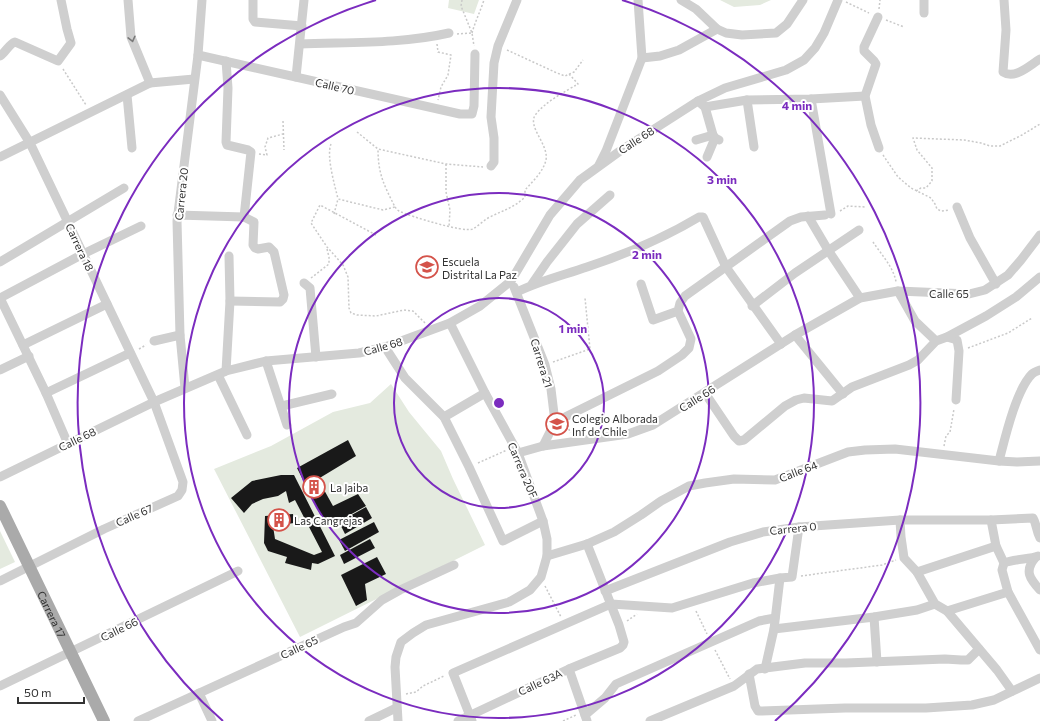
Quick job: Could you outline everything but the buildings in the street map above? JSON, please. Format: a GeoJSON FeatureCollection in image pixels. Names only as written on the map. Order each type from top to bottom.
{"type":"FeatureCollection","features":[{"type":"Feature","properties":{"kind":"main road","name":"Carrera 17"},"geometry":{"type":"LineString","coordinates":[[0,506],[104,721]]}},
{"type":"Feature","properties":{"kind":"street"},"geometry":{"type":"LineString","coordinates":[[0,56],[12,43],[15,42],[58,61],[71,43],[61,0]]}},
{"type":"Feature","properties":{"kind":"street"},"geometry":{"type":"LineString","coordinates":[[128,0],[131,37],[150,83]]}},
{"type":"Feature","properties":{"kind":"street","name":"Carrera 20"},"geometry":{"type":"LineString","coordinates":[[185,388],[180,335],[177,215],[198,55],[202,0]]}},
{"type":"Feature","properties":{"kind":"street"},"geometry":{"type":"LineString","coordinates":[[253,0],[254,22],[302,26]]}},
{"type":"Feature","properties":{"kind":"street"},"geometry":{"type":"LineString","coordinates":[[296,77],[304,0]]}},
{"type":"Feature","properties":{"kind":"street"},"geometry":{"type":"LineString","coordinates":[[491,166],[494,162],[494,138],[491,117],[494,62],[498,46],[517,0]]}},
{"type":"Feature","properties":{"kind":"street"},"geometry":{"type":"LineString","coordinates":[[598,166],[606,151],[642,58],[638,0]]}},
{"type":"Feature","properties":{"kind":"street"},"geometry":{"type":"LineString","coordinates":[[681,0],[696,9],[717,29],[726,33],[742,35],[776,33],[787,24],[803,0]]}},
{"type":"Feature","properties":{"kind":"street","name":"Calle 68"},"geometry":{"type":"LineString","coordinates":[[0,477],[154,402],[222,373],[266,361],[359,353],[385,347],[450,323],[480,306],[511,280],[550,215],[580,180],[598,166],[702,104],[725,88],[786,70],[804,60],[815,48],[824,34],[838,0]]}},
{"type":"Feature","properties":{"kind":"street"},"geometry":{"type":"LineString","coordinates":[[924,0],[924,13]]}},
{"type":"Feature","properties":{"kind":"street"},"geometry":{"type":"LineString","coordinates":[[1004,0],[1006,30],[1003,72],[1008,75],[1014,74],[1040,59]]}},
{"type":"Feature","properties":{"kind":"street"},"geometry":{"type":"LineString","coordinates":[[878,17],[864,47],[864,51],[876,64],[865,96],[870,125],[879,148]]}},
{"type":"Feature","properties":{"kind":"street"},"geometry":{"type":"LineString","coordinates":[[642,58],[660,56],[680,50],[717,29]]}},
{"type":"Feature","properties":{"kind":"street"},"geometry":{"type":"LineString","coordinates":[[300,44],[406,40],[449,32]]}},
{"type":"Feature","properties":{"kind":"street","name":"Calle 70"},"geometry":{"type":"LineString","coordinates":[[198,55],[460,114],[472,114],[474,106],[475,54]]}},
{"type":"Feature","properties":{"kind":"street"},"geometry":{"type":"LineString","coordinates":[[226,61],[228,88],[226,142],[227,145],[251,152],[244,217]]}},
{"type":"Feature","properties":{"kind":"street"},"geometry":{"type":"LineString","coordinates":[[0,157],[150,83],[194,79]]}},
{"type":"Feature","properties":{"kind":"street","name":"Carrera 18"},"geometry":{"type":"LineString","coordinates":[[0,95],[30,143],[154,402]]}},
{"type":"Feature","properties":{"kind":"street"},"geometry":{"type":"LineString","coordinates":[[127,95],[132,148]]}},
{"type":"Feature","properties":{"kind":"street","name":"Calle 68"},"geometry":{"type":"LineString","coordinates":[[702,104],[747,100],[865,96]]}},
{"type":"Feature","properties":{"kind":"street"},"geometry":{"type":"LineString","coordinates":[[543,446],[555,422],[658,371],[682,355],[689,348],[691,339],[678,311],[680,303],[685,296],[790,221],[801,217],[828,214],[811,99]]}},
{"type":"Feature","properties":{"kind":"street"},"geometry":{"type":"LineString","coordinates":[[747,100],[754,147]]}},
{"type":"Feature","properties":{"kind":"street"},"geometry":{"type":"LineString","coordinates":[[702,104],[716,138]]}},
{"type":"Feature","properties":{"kind":"street"},"geometry":{"type":"LineString","coordinates":[[696,140],[716,138]]}},
{"type":"Feature","properties":{"kind":"street"},"geometry":{"type":"LineString","coordinates":[[706,156],[716,138]]}},
{"type":"Feature","properties":{"kind":"street"},"geometry":{"type":"LineString","coordinates":[[0,262],[124,188]]}},
{"type":"Feature","properties":{"kind":"street"},"geometry":{"type":"LineString","coordinates":[[532,284],[546,262],[577,224],[610,195]]}},
{"type":"Feature","properties":{"kind":"street"},"geometry":{"type":"LineString","coordinates":[[957,207],[970,238],[996,284]]}},
{"type":"Feature","properties":{"kind":"street"},"geometry":{"type":"LineString","coordinates":[[177,215],[244,217],[254,222],[253,246],[258,249],[272,248],[284,295],[283,299],[280,302],[230,301]]}},
{"type":"Feature","properties":{"kind":"street"},"geometry":{"type":"LineString","coordinates":[[808,216],[828,250],[860,298]]}},
{"type":"Feature","properties":{"kind":"street"},"geometry":{"type":"LineString","coordinates":[[517,292],[532,284],[558,277],[641,247],[699,217],[704,217],[726,267],[752,306],[781,344]]}},
{"type":"Feature","properties":{"kind":"street"},"geometry":{"type":"LineString","coordinates":[[68,444],[29,356],[0,298],[83,254],[141,226]]}},
{"type":"Feature","properties":{"kind":"street"},"geometry":{"type":"LineString","coordinates":[[752,306],[794,273],[860,230]]}},
{"type":"Feature","properties":{"kind":"street","name":"Calle 65"},"geometry":{"type":"LineString","coordinates":[[860,298],[898,291],[969,294],[985,290],[1008,275],[1040,235]]}},
{"type":"Feature","properties":{"kind":"street"},"geometry":{"type":"LineString","coordinates":[[229,256],[230,301],[222,373],[247,435]]}},
{"type":"Feature","properties":{"kind":"street"},"geometry":{"type":"LineString","coordinates":[[705,393],[739,441],[744,440],[785,406],[796,400],[804,398],[832,401],[852,387],[918,360],[936,341],[947,338],[1016,297],[1040,277]]}},
{"type":"Feature","properties":{"kind":"street","name":"Carrera 21"},"geometry":{"type":"LineString","coordinates":[[511,280],[545,365],[551,389],[555,422]]}},
{"type":"Feature","properties":{"kind":"street"},"geometry":{"type":"LineString","coordinates":[[304,283],[310,288],[316,357]]}},
{"type":"Feature","properties":{"kind":"street"},"geometry":{"type":"LineString","coordinates":[[641,284],[653,320],[678,311]]}},
{"type":"Feature","properties":{"kind":"street"},"geometry":{"type":"LineString","coordinates":[[898,291],[915,321],[936,341]]}},
{"type":"Feature","properties":{"kind":"street","name":"Calle 66"},"geometry":{"type":"LineString","coordinates":[[516,450],[628,434],[653,425],[795,335],[860,298]]}},
{"type":"Feature","properties":{"kind":"street"},"geometry":{"type":"LineString","coordinates":[[23,345],[107,304]]}},
{"type":"Feature","properties":{"kind":"street","name":"Carrera 20F"},"geometry":{"type":"LineString","coordinates":[[450,323],[516,450],[543,521],[547,539],[547,556],[541,577]]}},
{"type":"Feature","properties":{"kind":"street"},"geometry":{"type":"LineString","coordinates":[[154,341],[180,335]]}},
{"type":"Feature","properties":{"kind":"street"},"geometry":{"type":"LineString","coordinates":[[795,335],[843,394]]}},
{"type":"Feature","properties":{"kind":"street"},"geometry":{"type":"LineString","coordinates":[[947,338],[957,340],[959,351],[956,400]]}},
{"type":"Feature","properties":{"kind":"street"},"geometry":{"type":"LineString","coordinates":[[385,347],[405,378],[444,417],[469,467],[500,538],[503,541],[543,521]]}},
{"type":"Feature","properties":{"kind":"street"},"geometry":{"type":"LineString","coordinates":[[46,393],[130,353]]}},
{"type":"Feature","properties":{"kind":"street"},"geometry":{"type":"LineString","coordinates":[[0,370],[29,356]]}},
{"type":"Feature","properties":{"kind":"street"},"geometry":{"type":"LineString","coordinates":[[266,361],[287,425]]}},
{"type":"Feature","properties":{"kind":"street"},"geometry":{"type":"LineString","coordinates":[[999,461],[1011,418],[1024,385],[1033,373],[1040,370]]}},
{"type":"Feature","properties":{"kind":"street"},"geometry":{"type":"LineString","coordinates":[[282,406],[332,394]]}},
{"type":"Feature","properties":{"kind":"street"},"geometry":{"type":"LineString","coordinates":[[444,417],[486,394]]}},
{"type":"Feature","properties":{"kind":"street","name":"Calle 67"},"geometry":{"type":"LineString","coordinates":[[0,580],[104,529],[178,496],[182,490],[183,482],[154,402]]}},
{"type":"Feature","properties":{"kind":"street","name":"Calle 64"},"geometry":{"type":"LineString","coordinates":[[547,556],[587,544],[614,532],[641,516],[661,501],[689,486],[734,479],[775,480],[848,452],[895,449],[999,461],[1040,461]]}},
{"type":"Feature","properties":{"kind":"street","name":"Carrera 0"},"geometry":{"type":"LineString","coordinates":[[605,591],[730,542],[763,532],[799,526],[900,520],[991,520],[1033,518],[1040,538]]}},
{"type":"Feature","properties":{"kind":"street"},"geometry":{"type":"LineString","coordinates":[[900,520],[904,558],[917,572],[934,604],[947,611],[997,670],[1012,691]]}},
{"type":"Feature","properties":{"kind":"street"},"geometry":{"type":"LineString","coordinates":[[991,520],[996,546],[1004,563],[1002,570],[1008,592],[1040,650]]}},
{"type":"Feature","properties":{"kind":"street"},"geometry":{"type":"LineString","coordinates":[[471,718],[453,673],[611,604],[633,604],[649,607],[672,608],[753,583],[792,577],[799,526]]}},
{"type":"Feature","properties":{"kind":"street"},"geometry":{"type":"LineString","coordinates":[[587,544],[619,625]]}},
{"type":"Feature","properties":{"kind":"street"},"geometry":{"type":"LineString","coordinates":[[917,572],[996,546]]}},
{"type":"Feature","properties":{"kind":"street"},"geometry":{"type":"LineString","coordinates":[[1004,563],[1038,556]]}},
{"type":"Feature","properties":{"kind":"street"},"geometry":{"type":"LineString","coordinates":[[1038,556],[1030,563],[1030,574],[1031,580],[1040,590]]}},
{"type":"Feature","properties":{"kind":"street","name":"Calle 65"},"geometry":{"type":"LineString","coordinates":[[138,721],[344,627],[356,623],[382,600],[454,565]]}},
{"type":"Feature","properties":{"kind":"street","name":"Calle 66"},"geometry":{"type":"LineString","coordinates":[[0,686],[238,571]]}},
{"type":"Feature","properties":{"kind":"street"},"geometry":{"type":"LineString","coordinates":[[398,721],[396,708],[395,667],[396,657],[401,642],[426,625],[509,602],[530,590],[541,577]]}},
{"type":"Feature","properties":{"kind":"street"},"geometry":{"type":"LineString","coordinates":[[765,669],[774,629],[780,578]]}},
{"type":"Feature","properties":{"kind":"street"},"geometry":{"type":"LineString","coordinates":[[947,611],[1008,592]]}},
{"type":"Feature","properties":{"kind":"street"},"geometry":{"type":"LineString","coordinates":[[774,629],[874,617],[917,610],[934,604]]}},
{"type":"Feature","properties":{"kind":"street"},"geometry":{"type":"LineString","coordinates":[[874,617],[877,662]]}},
{"type":"Feature","properties":{"kind":"street"},"geometry":{"type":"LineString","coordinates":[[569,669],[585,716],[605,698],[616,684],[759,621],[775,618]]}},
{"type":"Feature","properties":{"kind":"street","name":"Calle 63A"},"geometry":{"type":"LineString","coordinates":[[458,721],[471,718],[569,669],[620,648],[623,646],[624,642],[619,625]]}},
{"type":"Feature","properties":{"kind":"street"},"geometry":{"type":"LineString","coordinates":[[650,721],[734,686],[757,669],[805,663],[968,660],[979,649]]}},
{"type":"Feature","properties":{"kind":"street"},"geometry":{"type":"LineString","coordinates":[[750,674],[755,706],[758,711],[845,708],[926,708],[972,705],[994,700],[1040,678]]}},
{"type":"Feature","properties":{"kind":"street"},"geometry":{"type":"LineString","coordinates":[[198,693],[212,721]]}},
{"type":"Feature","properties":{"kind":"street"},"geometry":{"type":"LineString","coordinates":[[369,721],[396,708]]}},
{"type":"Feature","properties":{"kind":"path"},"geometry":{"type":"LineString","coordinates":[[462,0],[461,6],[474,38],[475,54]]}},
{"type":"Feature","properties":{"kind":"path"},"geometry":{"type":"LineString","coordinates":[[472,33],[484,0]]}},
{"type":"Feature","properties":{"kind":"path"},"geometry":{"type":"LineString","coordinates":[[449,32],[460,34],[472,33]]}},
{"type":"Feature","properties":{"kind":"path"},"geometry":{"type":"LineString","coordinates":[[437,108],[442,87],[448,75],[451,55],[438,52],[438,35]]}},
{"type":"Feature","properties":{"kind":"path"},"geometry":{"type":"LineString","coordinates":[[498,46],[565,76],[574,72],[583,60]]}},
{"type":"Feature","properties":{"kind":"path"},"geometry":{"type":"LineString","coordinates":[[58,61],[91,113]]}},
{"type":"Feature","properties":{"kind":"path"},"geometry":{"type":"LineString","coordinates":[[378,149],[378,165],[381,178],[395,207],[398,210],[449,227],[467,230],[473,229],[482,221],[518,204],[525,198],[525,190],[538,176],[546,159],[545,147],[534,128],[533,120],[536,114],[552,100],[578,84],[569,74]]}},
{"type":"Feature","properties":{"kind":"path"},"geometry":{"type":"LineString","coordinates":[[283,121],[284,150]]}},
{"type":"Feature","properties":{"kind":"path"},"geometry":{"type":"LineString","coordinates":[[916,191],[921,188],[926,188],[932,181],[932,168],[917,150],[912,138],[964,140],[990,146],[1000,146],[1040,124]]}},
{"type":"Feature","properties":{"kind":"path"},"geometry":{"type":"LineString","coordinates":[[357,132],[378,149],[446,164],[486,167],[491,166]]}},
{"type":"Feature","properties":{"kind":"path"},"geometry":{"type":"LineString","coordinates":[[251,152],[267,155],[265,148],[268,138],[283,134]]}},
{"type":"Feature","properties":{"kind":"path"},"geometry":{"type":"LineString","coordinates":[[331,144],[329,149],[338,199],[334,214]]}},
{"type":"Feature","properties":{"kind":"path"},"geometry":{"type":"LineString","coordinates":[[879,148],[898,177],[916,191],[931,198],[937,210],[950,210],[957,207]]}},
{"type":"Feature","properties":{"kind":"path"},"geometry":{"type":"LineString","coordinates":[[446,164],[446,192],[450,210],[449,227]]}},
{"type":"Feature","properties":{"kind":"path"},"geometry":{"type":"LineString","coordinates":[[338,199],[383,210],[395,207]]}},
{"type":"Feature","properties":{"kind":"path"},"geometry":{"type":"LineString","coordinates":[[376,235],[334,214],[320,205],[311,223],[327,247],[343,265],[348,277],[348,308],[351,313],[357,315],[376,316],[404,310],[413,311],[431,330]]}},
{"type":"Feature","properties":{"kind":"path"},"geometry":{"type":"LineString","coordinates":[[828,214],[848,206],[865,207]]}},
{"type":"Feature","properties":{"kind":"path"},"geometry":{"type":"LineString","coordinates":[[873,242],[895,277],[898,291]]}},
{"type":"Feature","properties":{"kind":"path"},"geometry":{"type":"LineString","coordinates":[[304,283],[329,264],[327,247]]}},
{"type":"Feature","properties":{"kind":"path"},"geometry":{"type":"LineString","coordinates":[[545,365],[590,349],[585,298]]}},
{"type":"Feature","properties":{"kind":"path"},"geometry":{"type":"LineString","coordinates":[[959,351],[1008,333],[1032,318]]}},
{"type":"Feature","properties":{"kind":"path"},"geometry":{"type":"LineString","coordinates":[[130,353],[154,341]]}},
{"type":"Feature","properties":{"kind":"path"},"geometry":{"type":"LineString","coordinates":[[943,454],[946,436],[950,432],[956,400]]}},
{"type":"Feature","properties":{"kind":"path"},"geometry":{"type":"LineString","coordinates":[[566,417],[572,442]]}},
{"type":"Feature","properties":{"kind":"path"},"geometry":{"type":"LineString","coordinates":[[469,467],[516,450]]}},
{"type":"Feature","properties":{"kind":"path"},"geometry":{"type":"LineString","coordinates":[[792,577],[882,565],[904,558]]}},
{"type":"Feature","properties":{"kind":"path"},"geometry":{"type":"LineString","coordinates":[[541,577],[564,624]]}},
{"type":"Feature","properties":{"kind":"path"},"geometry":{"type":"LineString","coordinates":[[692,602],[734,686]]}},
{"type":"Feature","properties":{"kind":"path"},"geometry":{"type":"LineString","coordinates":[[619,625],[649,607]]}},
{"type":"Feature","properties":{"kind":"path"},"geometry":{"type":"LineString","coordinates":[[407,694],[416,692],[423,686],[453,673]]}},
{"type":"Feature","properties":{"kind":"path"},"geometry":{"type":"LineString","coordinates":[[563,721],[585,716]]}},
{"type":"Feature","properties":{"kind":"shaded area"},"geometry":{"type":"Polygon","coordinates":[[[449,0],[479,0],[474,14],[448,8],[449,0]]]}},
{"type":"Feature","properties":{"kind":"shaded area"},"geometry":{"type":"Polygon","coordinates":[[[720,0],[771,0],[760,5],[734,7],[720,0]]]}},
{"type":"Feature","properties":{"kind":"shaded area"},"geometry":{"type":"Polygon","coordinates":[[[391,384],[409,412],[441,451],[485,545],[300,637],[214,469],[271,446],[333,412],[370,403],[391,384]]]}},
{"type":"Feature","properties":{"kind":"shaded area"},"geometry":{"type":"Polygon","coordinates":[[[0,531],[15,562],[0,569],[0,531]]]}},
{"type":"Feature","properties":{"kind":"place","name":"Escuela Distrital La Paz"},"geometry":{"type":"Point","coordinates":[427,267]}},
{"type":"Feature","properties":{"kind":"place","name":"Colegio Alborada Inf de Chile"},"geometry":{"type":"Point","coordinates":[557,424]}},
{"type":"Feature","properties":{"kind":"place","name":"La Jaiba"},"geometry":{"type":"Point","coordinates":[314,487]}},
{"type":"Feature","properties":{"kind":"place","name":"Las Cangrejas"},"geometry":{"type":"Point","coordinates":[279,520]}}]}
